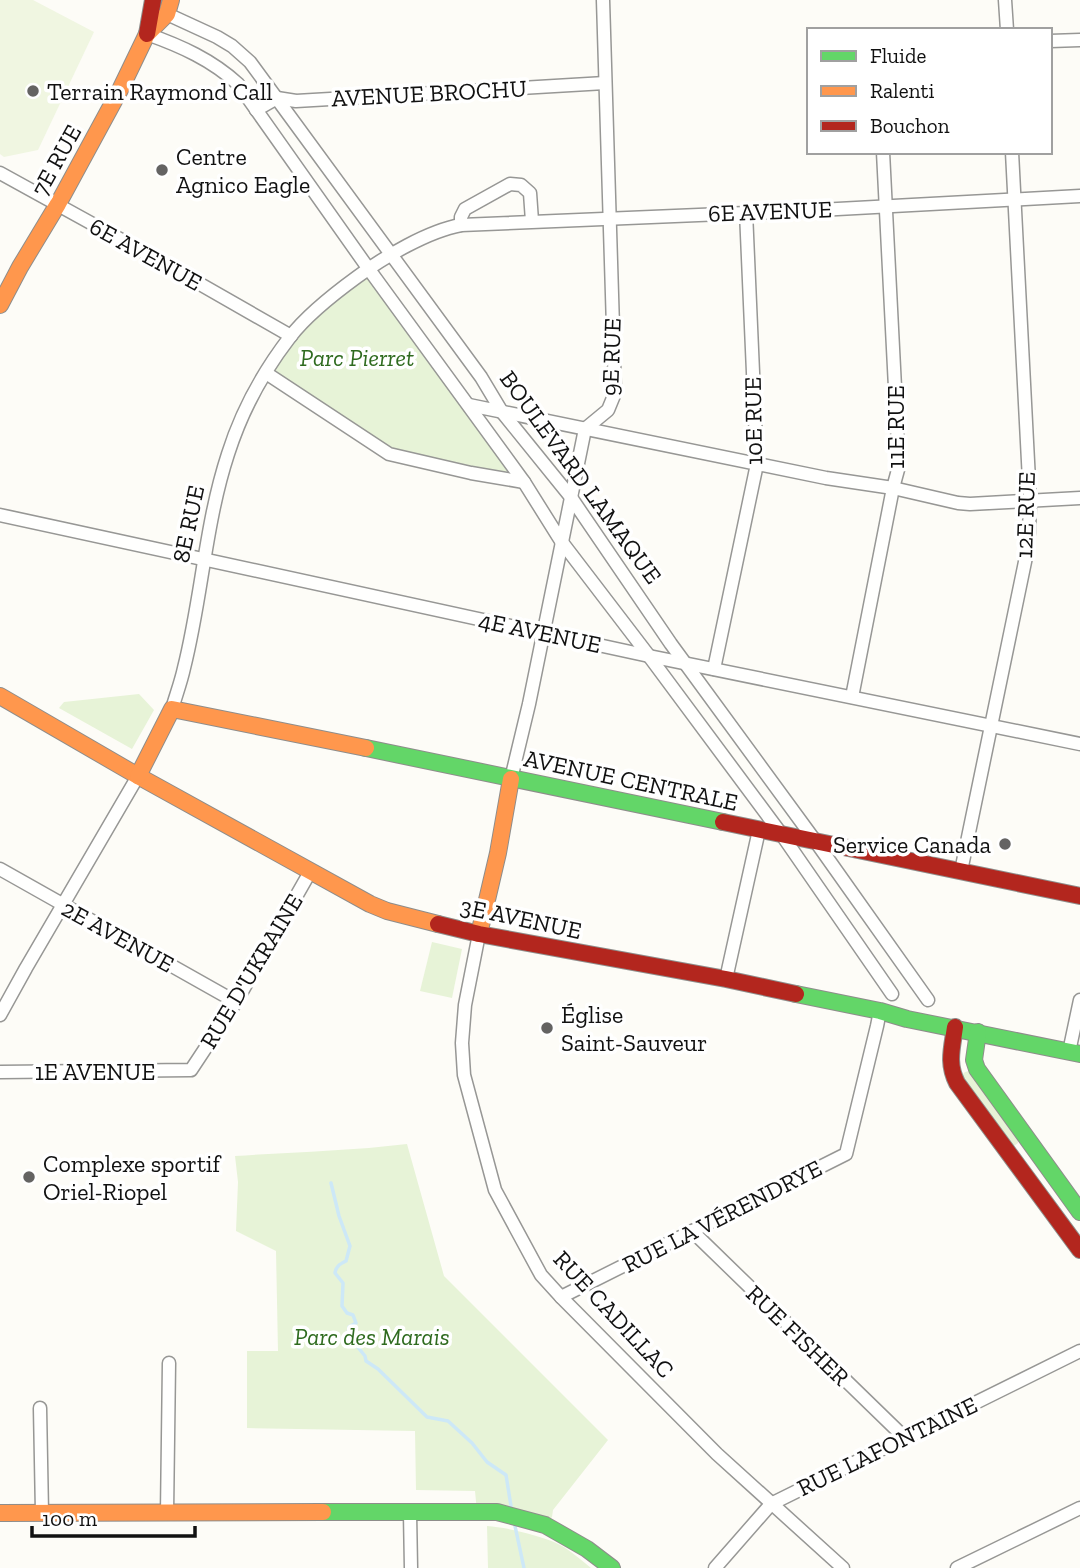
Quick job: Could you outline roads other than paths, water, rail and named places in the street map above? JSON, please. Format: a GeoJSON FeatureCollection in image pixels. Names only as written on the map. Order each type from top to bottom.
{"type":"FeatureCollection","features":[{"type":"Feature","properties":{"kind":"street","name":"7E RUE"},"geometry":{"type":"LineString","coordinates":[[147,34],[153,0]]}},
{"type":"Feature","properties":{"kind":"street","name":"9E RUE"},"geometry":{"type":"LineString","coordinates":[[511,779],[585,429],[608,410],[615,393],[603,0]]}},
{"type":"Feature","properties":{"kind":"street"},"geometry":{"type":"LineString","coordinates":[[1005,0],[1006,28]]}},
{"type":"Feature","properties":{"kind":"street","name":"7E RUE"},"geometry":{"type":"LineString","coordinates":[[0,305],[121,88],[147,34],[169,7]]}},
{"type":"Feature","properties":{"kind":"street","name":"BOULEVARD LAMAQUE"},"geometry":{"type":"LineString","coordinates":[[169,7],[232,46],[250,62],[481,377],[502,412],[570,495],[671,644],[928,1000]]}},
{"type":"Feature","properties":{"kind":"street","name":"BOULEVARD LAMAQUE"},"geometry":{"type":"LineString","coordinates":[[147,34],[203,58],[238,84],[524,482],[561,541],[782,835],[892,994]]}},
{"type":"Feature","properties":{"kind":"street"},"geometry":{"type":"LineString","coordinates":[[1052,41],[1080,40]]}},
{"type":"Feature","properties":{"kind":"street","name":"AVENUE BROCHU"},"geometry":{"type":"LineString","coordinates":[[256,110],[277,99],[296,101],[606,83]]}},
{"type":"Feature","properties":{"kind":"street","name":"11E RUE"},"geometry":{"type":"LineString","coordinates":[[852,697],[899,466],[883,154]]}},
{"type":"Feature","properties":{"kind":"street","name":"12E RUE"},"geometry":{"type":"LineString","coordinates":[[961,872],[1029,532],[1030,500],[1012,154]]}},
{"type":"Feature","properties":{"kind":"street","name":"6E AVENUE"},"geometry":{"type":"LineString","coordinates":[[0,173],[290,336]]}},
{"type":"Feature","properties":{"kind":"street"},"geometry":{"type":"LineString","coordinates":[[461,225],[465,209],[510,184],[521,185],[530,193],[533,221]]}},
{"type":"Feature","properties":{"kind":"street","name":"6E AVENUE"},"geometry":{"type":"LineString","coordinates":[[461,225],[1080,196]]}},
{"type":"Feature","properties":{"kind":"street","name":"10E RUE"},"geometry":{"type":"LineString","coordinates":[[714,668],[757,464],[746,212]]}},
{"type":"Feature","properties":{"kind":"street","name":"8E RUE"},"geometry":{"type":"LineString","coordinates":[[0,1015],[138,776],[172,709],[184,667],[227,455],[239,424],[266,373],[290,336],[332,294],[391,255],[444,228],[461,225]]}},
{"type":"Feature","properties":{"kind":"street"},"geometry":{"type":"LineString","coordinates":[[266,373],[389,454],[524,482]]}},
{"type":"Feature","properties":{"kind":"street"},"geometry":{"type":"LineString","coordinates":[[469,405],[958,503],[1080,498]]}},
{"type":"Feature","properties":{"kind":"street","name":"4E AVENUE"},"geometry":{"type":"LineString","coordinates":[[0,515],[649,656],[1080,744]]}},
{"type":"Feature","properties":{"kind":"street","name":"3E AVENUE"},"geometry":{"type":"LineString","coordinates":[[0,696],[310,872],[387,911],[479,934],[726,979],[1075,1053]]}},
{"type":"Feature","properties":{"kind":"street","name":"AVENUE CENTRALE"},"geometry":{"type":"LineString","coordinates":[[172,709],[1080,896]]}},
{"type":"Feature","properties":{"kind":"street","name":"RUE CADILLAC"},"geometry":{"type":"LineString","coordinates":[[511,779],[498,853],[479,934],[462,1043],[464,1075],[495,1190],[541,1275],[561,1297],[717,1454],[843,1568]]}},
{"type":"Feature","properties":{"kind":"street"},"geometry":{"type":"LineString","coordinates":[[726,979],[759,830]]}},
{"type":"Feature","properties":{"kind":"street","name":"2E AVENUE"},"geometry":{"type":"LineString","coordinates":[[0,869],[236,1002]]}},
{"type":"Feature","properties":{"kind":"street","name":"RUE D'UKRAINE"},"geometry":{"type":"LineString","coordinates":[[191,1070],[236,1002],[310,872]]}},
{"type":"Feature","properties":{"kind":"street"},"geometry":{"type":"LineString","coordinates":[[880,977],[903,965]]}},
{"type":"Feature","properties":{"kind":"street"},"geometry":{"type":"LineString","coordinates":[[1075,1053],[1080,1000]]}},
{"type":"Feature","properties":{"kind":"street","name":"RUE LA VÉRENDRYE"},"geometry":{"type":"LineString","coordinates":[[561,1297],[846,1154],[880,1011]]}},
{"type":"Feature","properties":{"kind":"street"},"geometry":{"type":"LineString","coordinates":[[955,1027],[950,1061],[957,1083],[1080,1250]]}},
{"type":"Feature","properties":{"kind":"street"},"geometry":{"type":"LineString","coordinates":[[978,1032],[974,1060],[977,1069],[1080,1213]]}},
{"type":"Feature","properties":{"kind":"street","name":"1E AVENUE"},"geometry":{"type":"LineString","coordinates":[[0,1072],[191,1070]]}},
{"type":"Feature","properties":{"kind":"street"},"geometry":{"type":"LineString","coordinates":[[1053,1215],[1080,1213]]}},
{"type":"Feature","properties":{"kind":"street","name":"RUE FISHER"},"geometry":{"type":"LineString","coordinates":[[692,1231],[905,1438]]}},
{"type":"Feature","properties":{"kind":"street","name":"RUE LAFONTAINE"},"geometry":{"type":"LineString","coordinates":[[715,1568],[771,1504],[1080,1351]]}},
{"type":"Feature","properties":{"kind":"street"},"geometry":{"type":"LineString","coordinates":[[167,1513],[169,1363]]}},
{"type":"Feature","properties":{"kind":"street"},"geometry":{"type":"LineString","coordinates":[[40,1408],[42,1513]]}},
{"type":"Feature","properties":{"kind":"street"},"geometry":{"type":"LineString","coordinates":[[957,1568],[1080,1508]]}},
{"type":"Feature","properties":{"kind":"street"},"geometry":{"type":"LineString","coordinates":[[0,1513],[497,1512],[545,1525],[587,1549],[612,1568]]}},
{"type":"Feature","properties":{"kind":"street"},"geometry":{"type":"LineString","coordinates":[[410,1513],[411,1568]]}},
{"type":"Feature","properties":{"kind":"waterway"},"geometry":{"type":"LineString","coordinates":[[331,1183],[350,1246],[346,1261],[335,1273],[343,1283],[342,1306],[347,1313],[353,1315],[356,1323],[349,1327],[348,1335],[366,1361],[378,1369],[427,1417],[448,1421],[472,1443],[487,1462],[506,1475],[511,1506]]}},
{"type":"Feature","properties":{"kind":"waterway"},"geometry":{"type":"LineString","coordinates":[[515,1526],[524,1568]]}},
{"type":"Feature","properties":{"kind":"place","name":"Terrain Raymond Call"},"geometry":{"type":"Point","coordinates":[33,91]}},
{"type":"Feature","properties":{"kind":"place","name":"Centre Agnico Eagle"},"geometry":{"type":"Point","coordinates":[162,170]}},
{"type":"Feature","properties":{"kind":"place","name":"Service Canada"},"geometry":{"type":"Point","coordinates":[1005,844]}},
{"type":"Feature","properties":{"kind":"place","name":"Église Saint-Sauveur"},"geometry":{"type":"Point","coordinates":[547,1028]}},
{"type":"Feature","properties":{"kind":"place","name":"Complexe sportif Oriel-Riopel"},"geometry":{"type":"Point","coordinates":[29,1177]}},
{"type":"Feature","properties":{"kind":"park label","name":"Parc Pierret"},"geometry":{"type":"Point","coordinates":[357,357]}},
{"type":"Feature","properties":{"kind":"park label","name":"Parc des Marais"},"geometry":{"type":"Point","coordinates":[372,1336]}}]}
